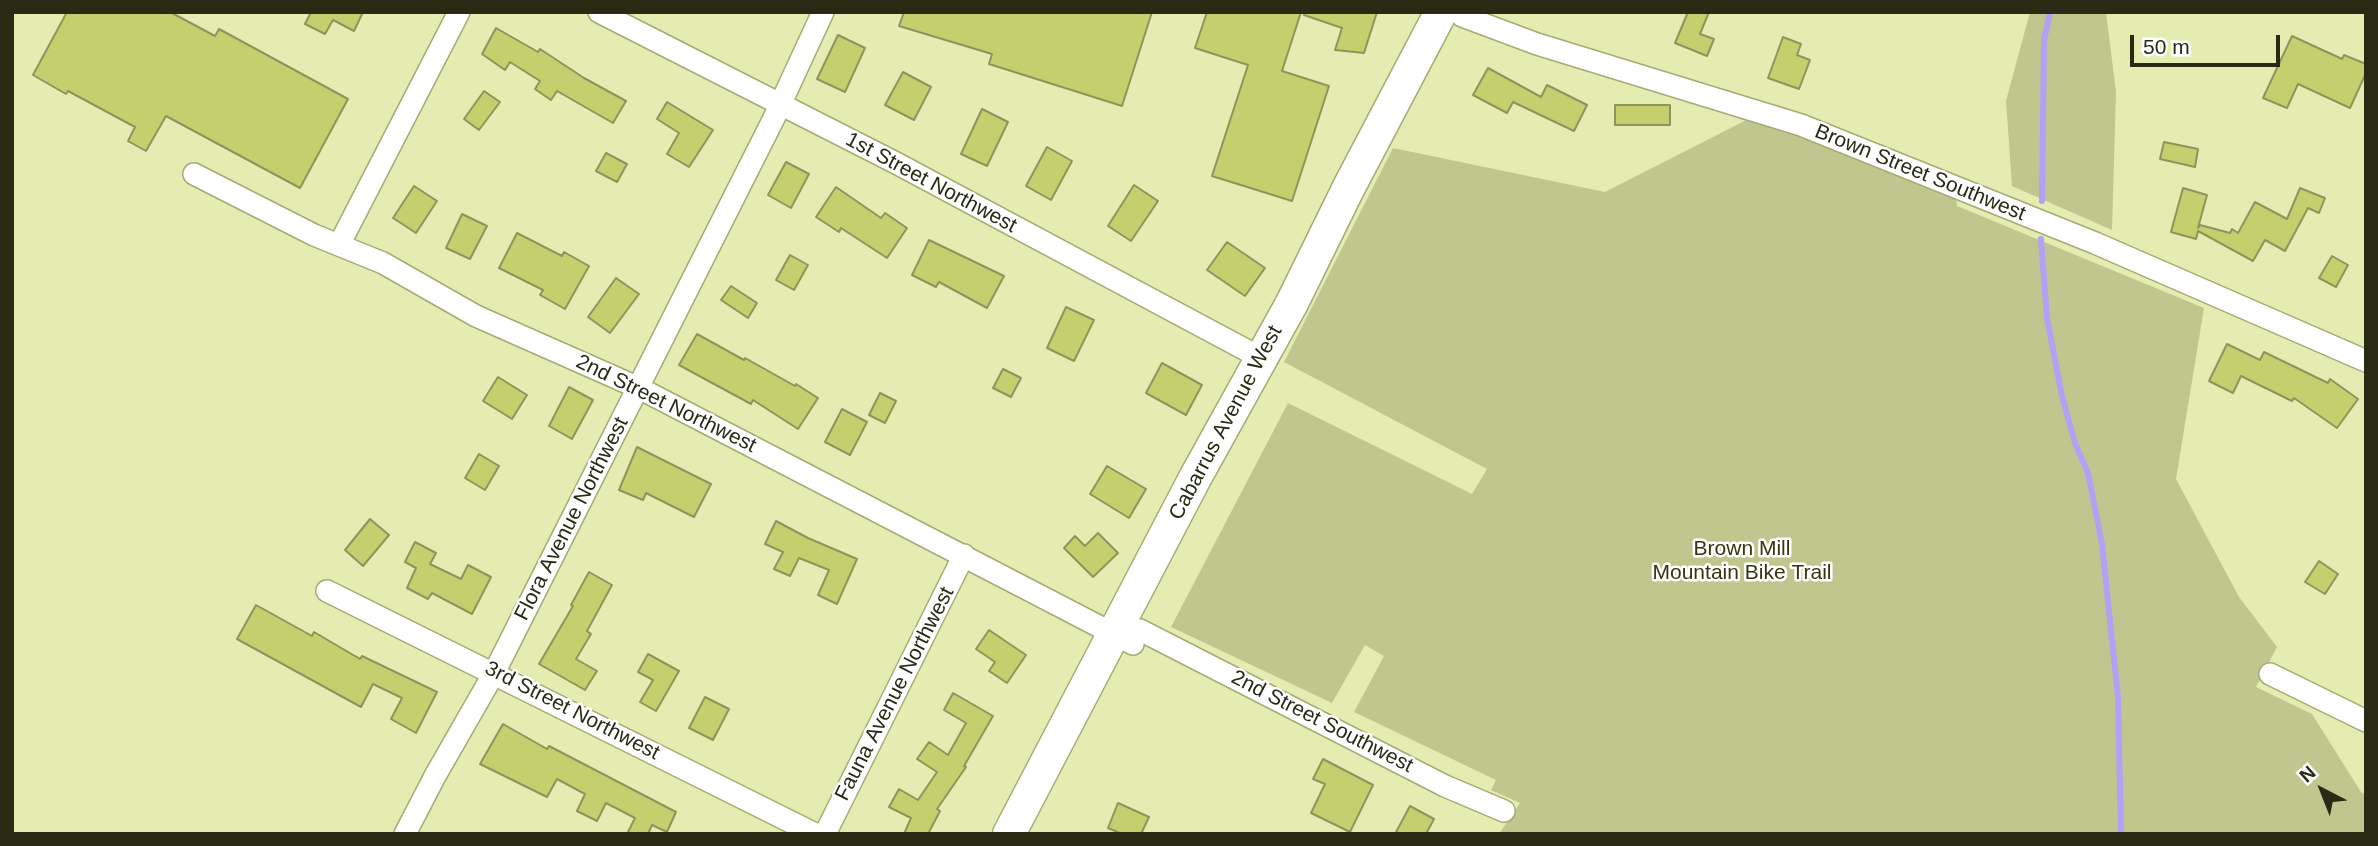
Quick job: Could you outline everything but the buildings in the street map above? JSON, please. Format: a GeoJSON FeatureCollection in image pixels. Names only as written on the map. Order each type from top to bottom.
{"type":"FeatureCollection","features":[{"type":"Feature","properties":{"kind":"main road","name":"Cabarrus Avenue West"},"geometry":{"type":"LineString","coordinates":[[1129,636],[1261,358],[1456,13]]}},
{"type":"Feature","properties":{"kind":"main road","name":"Cabarrus Avenue West"},"geometry":{"type":"LineString","coordinates":[[1017,831],[1218,481],[1312,311],[1456,13]]}},
{"type":"Feature","properties":{"kind":"street"},"geometry":{"type":"LineString","coordinates":[[339,244],[459,12]]}},
{"type":"Feature","properties":{"kind":"street","name":"1st Street Northwest"},"geometry":{"type":"LineString","coordinates":[[599,12],[896,163],[1261,358]]}},
{"type":"Feature","properties":{"kind":"street","name":"Flora Avenue Northwest"},"geometry":{"type":"LineString","coordinates":[[405,834],[494,673],[639,388],[781,105],[823,12]]}},
{"type":"Feature","properties":{"kind":"street","name":"Brown Street Southwest"},"geometry":{"type":"LineString","coordinates":[[1456,13],[1537,44],[1801,125],[2095,243],[2366,361]]}},
{"type":"Feature","properties":{"kind":"street","name":"2nd Street Northwest"},"geometry":{"type":"LineString","coordinates":[[194,174],[314,234],[383,262],[476,316],[639,388],[964,555],[1129,636]]}},
{"type":"Feature","properties":{"kind":"street","name":"Fauna Avenue Northwest"},"geometry":{"type":"LineString","coordinates":[[825,834],[964,555]]}},
{"type":"Feature","properties":{"kind":"street","name":"3rd Street Northwest"},"geometry":{"type":"LineString","coordinates":[[327,591],[815,834]]}},
{"type":"Feature","properties":{"kind":"street","name":"2nd Street Southwest"},"geometry":{"type":"LineString","coordinates":[[1129,636],[1504,811]]}},
{"type":"Feature","properties":{"kind":"street"},"geometry":{"type":"LineString","coordinates":[[2270,674],[2366,721]]}},
{"type":"Feature","properties":{"kind":"green space"},"geometry":{"type":"Polygon","coordinates":[[[2030,12],[2106,12],[2116,92],[2112,230],[2012,186],[2006,101],[2030,12]]]}},
{"type":"Feature","properties":{"kind":"green space","name":"Brown Mill Mountain Bike Trail"},"geometry":{"type":"Polygon","coordinates":[[[1762,112],[1955,187],[1957,206],[2204,308],[2176,479],[2239,597],[2277,647],[2256,687],[2312,714],[2361,792],[2366,795],[2366,834],[1499,834],[1520,803],[1491,790],[1496,780],[1354,712],[1384,656],[1365,645],[1332,703],[1171,627],[1288,403],[1472,494],[1487,469],[1284,362],[1393,148],[1605,192],[1762,112]]]}},
{"type":"Feature","properties":{"kind":"waterway"},"geometry":{"type":"LineString","coordinates":[[2042,201],[2044,40],[2050,12]]}},
{"type":"Feature","properties":{"kind":"waterway"},"geometry":{"type":"LineString","coordinates":[[2041,239],[2047,318],[2062,396],[2075,443],[2088,473],[2102,544],[2118,697],[2121,834]]}}]}
